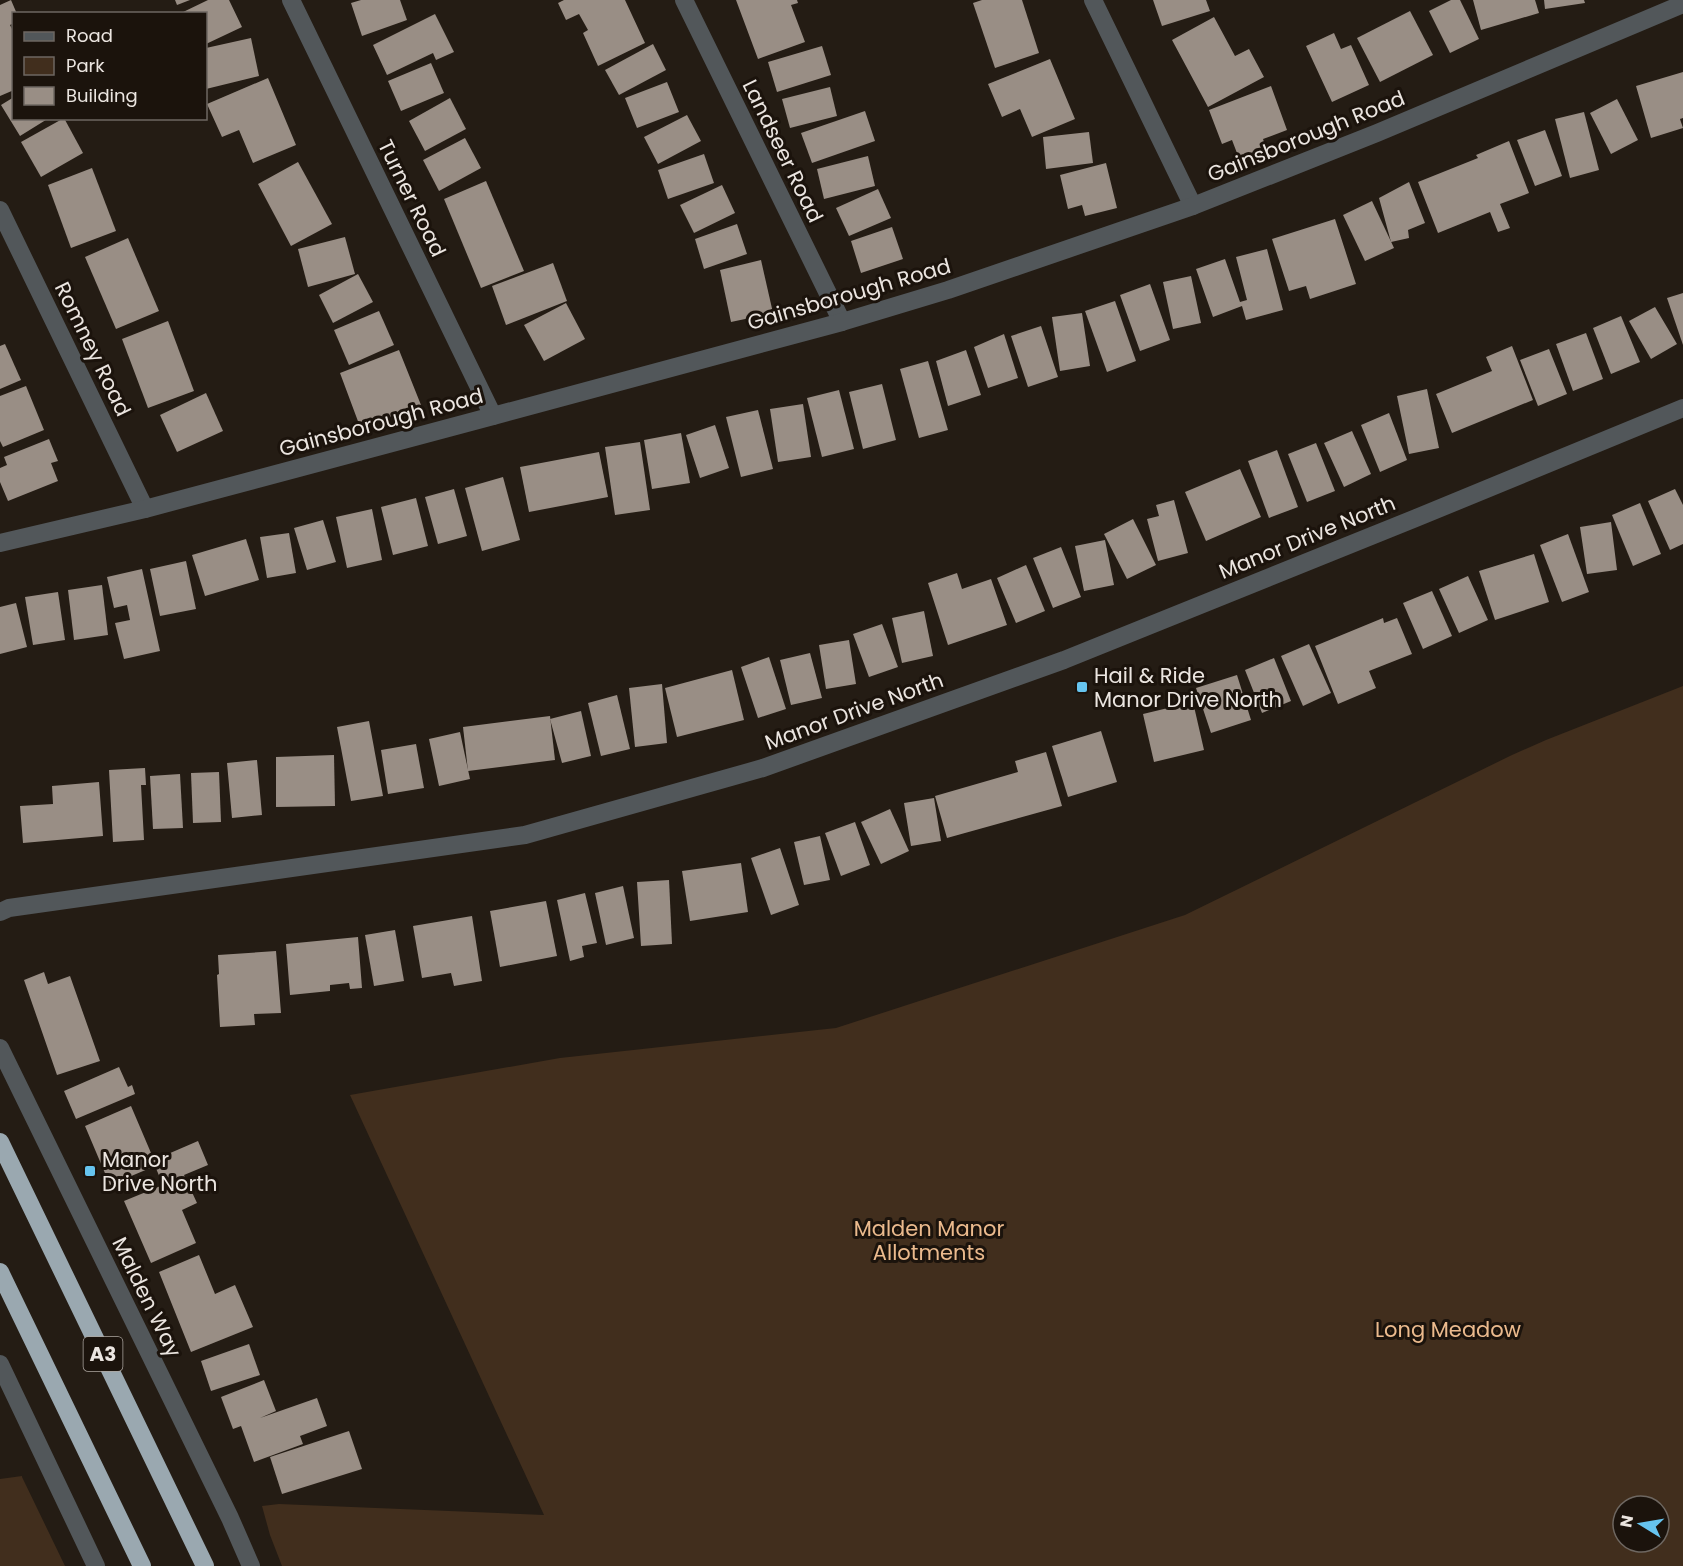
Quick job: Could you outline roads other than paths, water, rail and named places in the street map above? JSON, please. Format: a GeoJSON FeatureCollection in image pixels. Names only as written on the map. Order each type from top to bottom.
{"type":"FeatureCollection","features":[{"type":"Feature","properties":{"kind":"highway","name":"A3"},"geometry":{"type":"LineString","coordinates":[[0,1142],[205,1566]]}},
{"type":"Feature","properties":{"kind":"highway"},"geometry":{"type":"LineString","coordinates":[[0,1272],[142,1566]]}},
{"type":"Feature","properties":{"kind":"street","name":"Turner Road"},"geometry":{"type":"LineString","coordinates":[[291,0],[493,416]]}},
{"type":"Feature","properties":{"kind":"street","name":"Landseer Road"},"geometry":{"type":"LineString","coordinates":[[684,0],[842,322]]}},
{"type":"Feature","properties":{"kind":"street"},"geometry":{"type":"LineString","coordinates":[[1093,0],[1193,206]]}},
{"type":"Feature","properties":{"kind":"street","name":"Gainsborough Road"},"geometry":{"type":"LineString","coordinates":[[0,543],[145,509],[842,322],[948,290],[1193,206],[1377,133],[1683,4]]}},
{"type":"Feature","properties":{"kind":"street","name":"Romney Road"},"geometry":{"type":"LineString","coordinates":[[0,210],[145,509]]}},
{"type":"Feature","properties":{"kind":"street","name":"Manor Drive North"},"geometry":{"type":"LineString","coordinates":[[0,912],[21,906],[525,835],[763,768],[1064,660],[1683,408]]}},
{"type":"Feature","properties":{"kind":"street","name":"Malden Way"},"geometry":{"type":"LineString","coordinates":[[0,1048],[230,1518],[251,1566]]}},
{"type":"Feature","properties":{"kind":"street"},"geometry":{"type":"LineString","coordinates":[[0,1364],[96,1566]]}},
{"type":"Feature","properties":{"kind":"place","name":"Hail & Ride Manor Drive North"},"geometry":{"type":"Point","coordinates":[1082,687]}},
{"type":"Feature","properties":{"kind":"place","name":"Manor Drive North"},"geometry":{"type":"Point","coordinates":[90,1171]}},
{"type":"Feature","properties":{"kind":"park label","name":"Malden Manor Allotments"},"geometry":{"type":"Point","coordinates":[929,1240]}},
{"type":"Feature","properties":{"kind":"park label","name":"Long Meadow"},"geometry":{"type":"Point","coordinates":[1448,1329]}}]}
